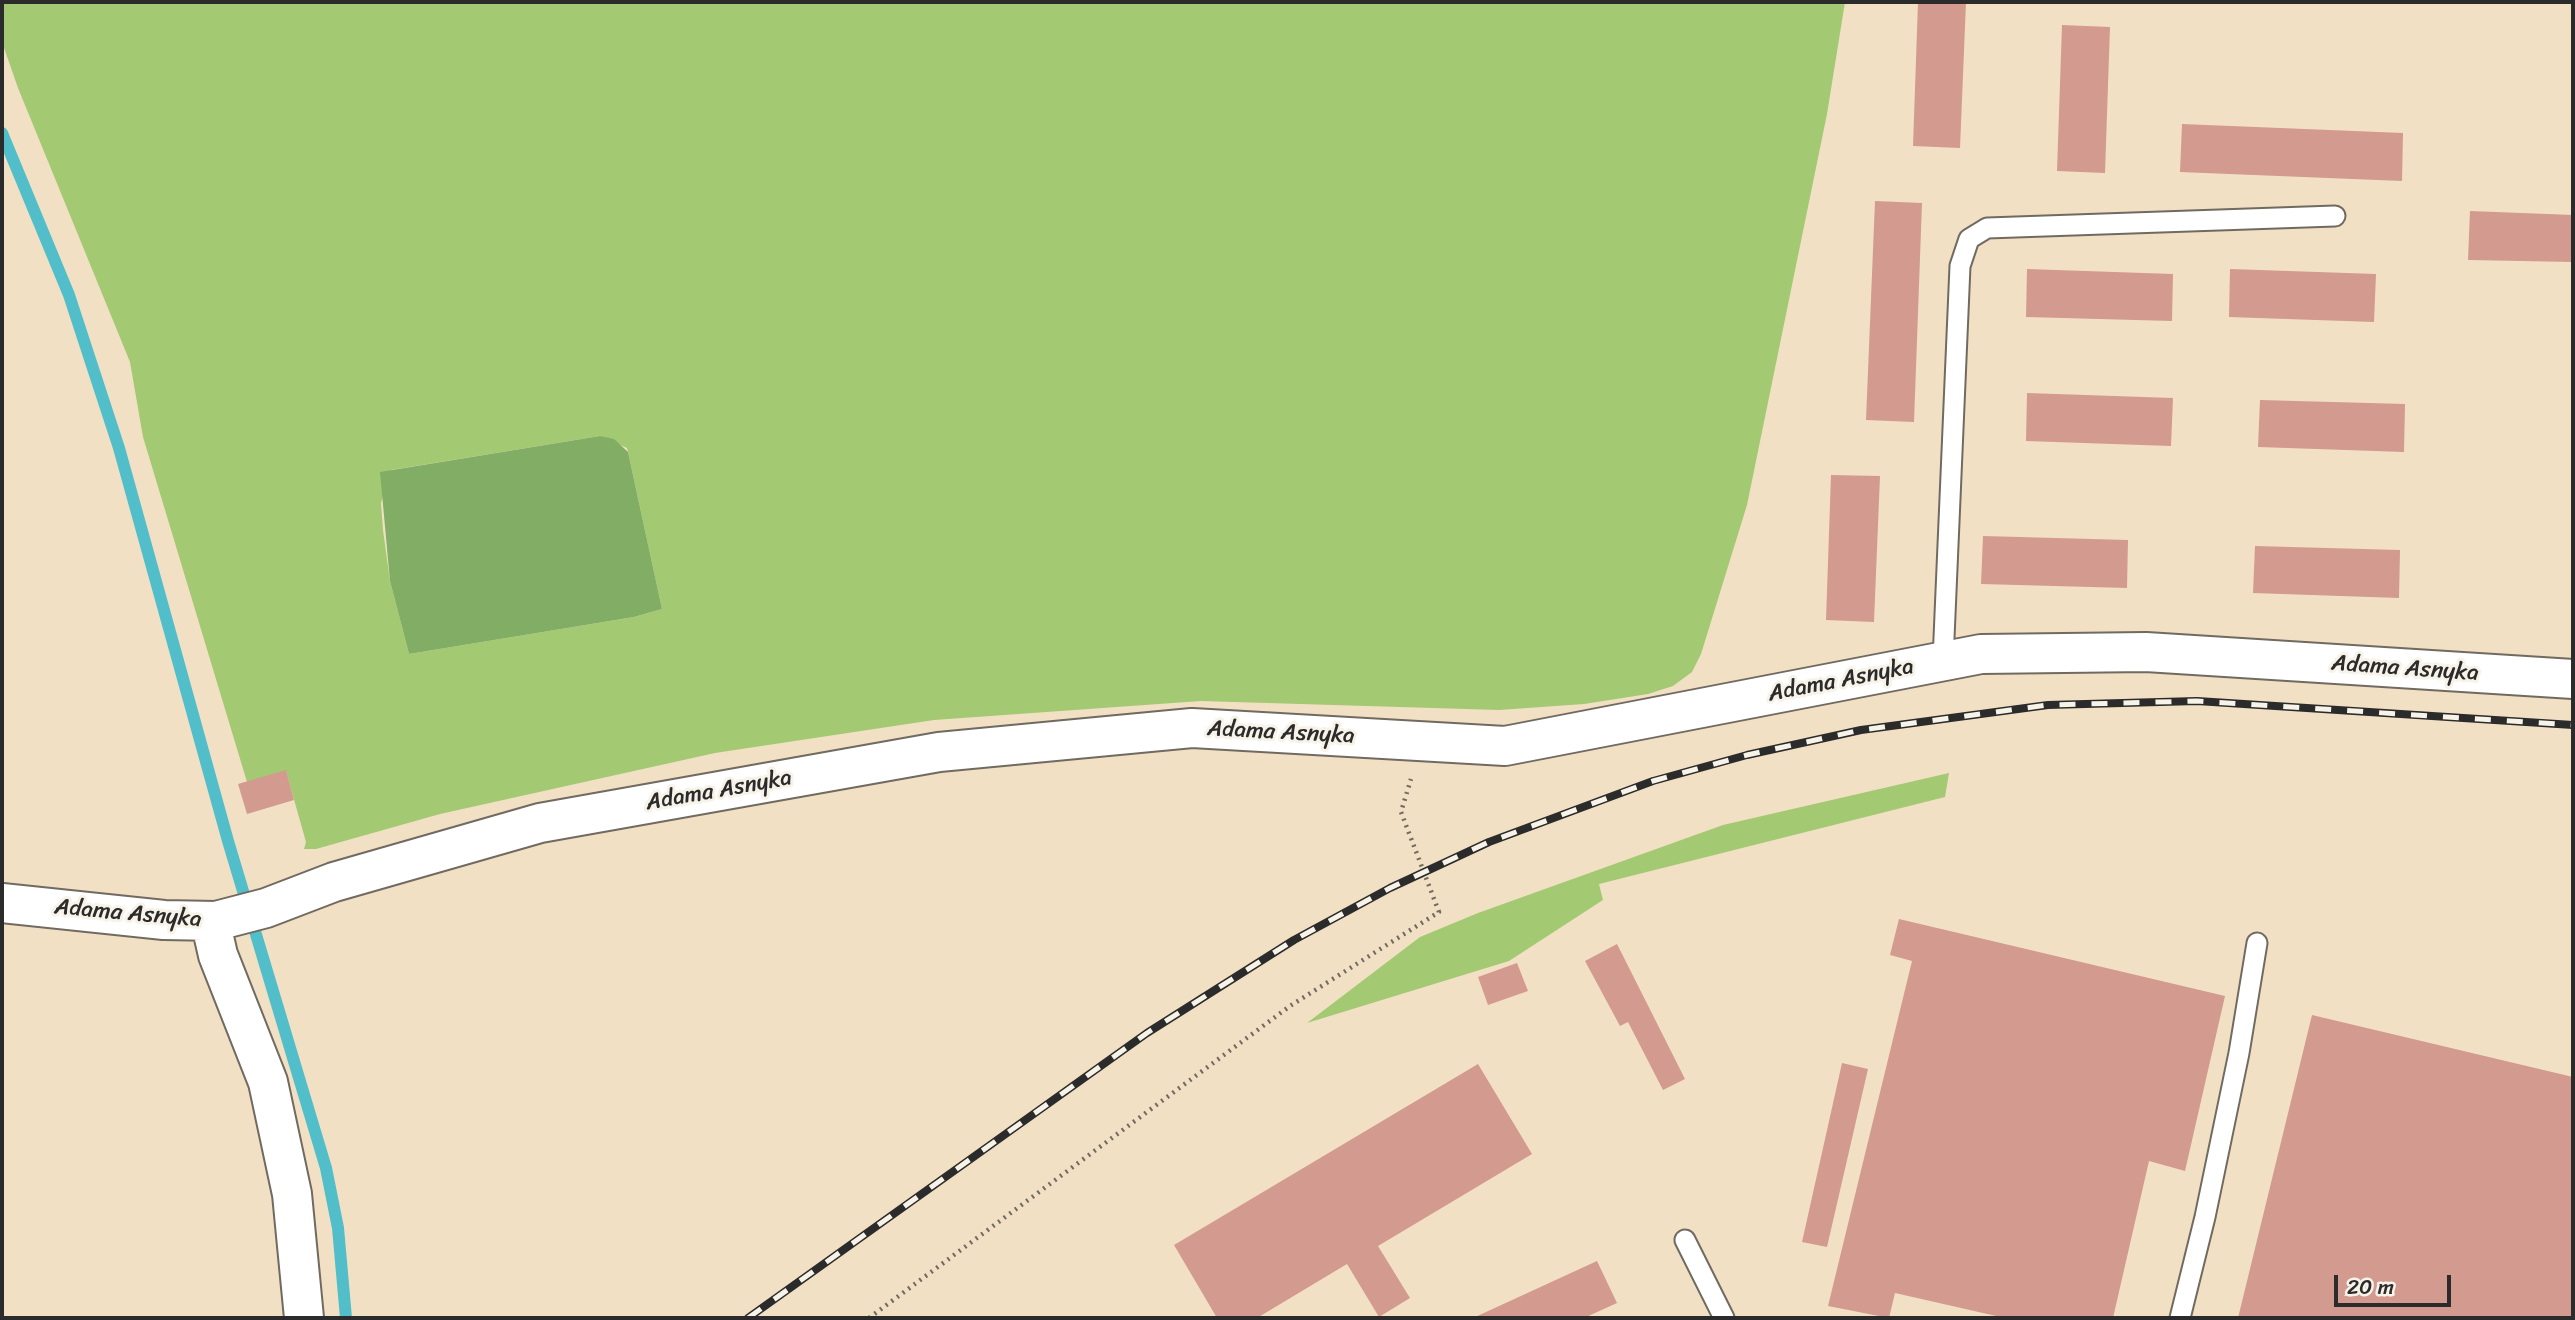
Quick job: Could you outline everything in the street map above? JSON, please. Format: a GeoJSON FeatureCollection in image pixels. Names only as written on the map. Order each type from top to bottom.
{"type":"FeatureCollection","features":[{"type":"Feature","properties":{"kind":"street","name":"Adama Asnyka"},"geometry":{"type":"LineString","coordinates":[[2,903],[146,919],[239,915],[334,882],[540,823],[939,752],[1192,728],[1505,746],[1980,654],[2146,652],[2573,679]]}},
{"type":"Feature","properties":{"kind":"street"},"geometry":{"type":"LineString","coordinates":[[239,915],[213,933],[218,955],[268,1082],[292,1194],[304,1318]]}},
{"type":"Feature","properties":{"kind":"lane"},"geometry":{"type":"LineString","coordinates":[[1943,661],[1960,267],[1969,239],[1987,228],[2335,216]]}},
{"type":"Feature","properties":{"kind":"lane"},"geometry":{"type":"LineString","coordinates":[[2180,1318],[2208,1204],[2239,1054],[2257,943]]}},
{"type":"Feature","properties":{"kind":"lane"},"geometry":{"type":"LineString","coordinates":[[1685,1240],[1724,1318]]}},
{"type":"Feature","properties":{"kind":"path"},"geometry":{"type":"LineString","coordinates":[[869,1318],[1290,1006],[1439,912],[1401,812],[1423,741]]}},
{"type":"Feature","properties":{"kind":"green space"},"geometry":{"type":"Polygon","coordinates":[[[2,2],[1845,2],[1827,114],[1747,505],[1701,654],[1692,672],[1673,686],[1648,694],[1584,704],[1499,710],[1201,701],[934,720],[715,753],[440,814],[316,849],[304,849],[306,842],[286,771],[247,782],[143,437],[130,362],[18,88],[2,42],[2,2]],[[600,436],[391,470],[381,503],[383,530],[390,581],[409,654],[634,617],[662,609],[627,448],[600,436]]]}},
{"type":"Feature","properties":{"kind":"green space"},"geometry":{"type":"Polygon","coordinates":[[[600,436],[614,439],[628,452],[662,609],[634,617],[409,654],[390,581],[380,472],[600,436]]]}},
{"type":"Feature","properties":{"kind":"green space"},"geometry":{"type":"Polygon","coordinates":[[[1949,773],[1945,797],[1599,884],[1603,900],[1509,961],[1307,1023],[1420,937],[1478,913],[1723,825],[1949,773]]]}},
{"type":"Feature","properties":{"kind":"building"},"geometry":{"type":"Polygon","coordinates":[[[1918,2],[1966,2],[1960,148],[1913,146],[1918,2]]]}},
{"type":"Feature","properties":{"kind":"building"},"geometry":{"type":"Polygon","coordinates":[[[2062,25],[2110,27],[2105,173],[2057,171],[2062,25]]]}},
{"type":"Feature","properties":{"kind":"building"},"geometry":{"type":"Polygon","coordinates":[[[2182,124],[2403,133],[2402,181],[2180,172],[2182,124]]]}},
{"type":"Feature","properties":{"kind":"building"},"geometry":{"type":"Polygon","coordinates":[[[1875,201],[1922,203],[1914,422],[1866,420],[1875,201]]]}},
{"type":"Feature","properties":{"kind":"building"},"geometry":{"type":"Polygon","coordinates":[[[2470,211],[2573,215],[2573,262],[2468,260],[2470,211]]]}},
{"type":"Feature","properties":{"kind":"building"},"geometry":{"type":"Polygon","coordinates":[[[2027,269],[2173,274],[2172,321],[2026,317],[2027,269]]]}},
{"type":"Feature","properties":{"kind":"building"},"geometry":{"type":"Polygon","coordinates":[[[2230,269],[2376,274],[2374,322],[2229,317],[2230,269]]]}},
{"type":"Feature","properties":{"kind":"building"},"geometry":{"type":"Polygon","coordinates":[[[2027,393],[2173,398],[2171,446],[2026,441],[2027,393]]]}},
{"type":"Feature","properties":{"kind":"building"},"geometry":{"type":"Polygon","coordinates":[[[2260,400],[2405,404],[2404,452],[2258,447],[2260,400]]]}},
{"type":"Feature","properties":{"kind":"building"},"geometry":{"type":"Polygon","coordinates":[[[1831,475],[1880,476],[1874,622],[1826,620],[1831,475]]]}},
{"type":"Feature","properties":{"kind":"building"},"geometry":{"type":"Polygon","coordinates":[[[1983,536],[2128,540],[2127,588],[1981,584],[1983,536]]]}},
{"type":"Feature","properties":{"kind":"building"},"geometry":{"type":"Polygon","coordinates":[[[2255,546],[2400,550],[2399,598],[2253,593],[2255,546]]]}},
{"type":"Feature","properties":{"kind":"building"},"geometry":{"type":"Polygon","coordinates":[[[286,770],[294,800],[247,814],[238,784],[286,770]]]}},
{"type":"Feature","properties":{"kind":"building"},"geometry":{"type":"Polygon","coordinates":[[[1899,919],[2225,996],[2185,1171],[2149,1161],[2113,1318],[2005,1318],[1895,1293],[1889,1318],[1828,1306],[1912,961],[1890,955],[1899,919]]]}},
{"type":"Feature","properties":{"kind":"building"},"geometry":{"type":"Polygon","coordinates":[[[1617,944],[1685,1079],[1663,1090],[1628,1022],[1620,1026],[1585,961],[1617,944]]]}},
{"type":"Feature","properties":{"kind":"building"},"geometry":{"type":"Polygon","coordinates":[[[1517,963],[1528,991],[1488,1005],[1478,977],[1517,963]]]}},
{"type":"Feature","properties":{"kind":"building"},"geometry":{"type":"Polygon","coordinates":[[[2312,1015],[2573,1077],[2573,1318],[2238,1318],[2312,1015]]]}},
{"type":"Feature","properties":{"kind":"building"},"geometry":{"type":"Polygon","coordinates":[[[1842,1063],[1868,1069],[1827,1247],[1802,1242],[1842,1063]]]}},
{"type":"Feature","properties":{"kind":"building"},"geometry":{"type":"Polygon","coordinates":[[[1478,1064],[1532,1154],[1378,1246],[1410,1298],[1379,1317],[1347,1264],[1257,1318],[1217,1318],[1174,1245],[1478,1064]]]}},
{"type":"Feature","properties":{"kind":"building"},"geometry":{"type":"Polygon","coordinates":[[[1597,1261],[1617,1303],[1584,1318],[1473,1318],[1597,1261]]]}},
{"type":"Feature","properties":{"kind":"waterway"},"geometry":{"type":"LineString","coordinates":[[2,133],[69,295],[119,448],[228,841],[326,1168],[338,1228],[346,1318]]}},
{"type":"Feature","properties":{"kind":"railway"},"geometry":{"type":"LineString","coordinates":[[748,1318],[1147,1033],[1294,940],[1390,888],[1489,842],[1653,781],[1747,755],[1861,730],[2048,705],[2197,701],[2573,725]]}}]}
